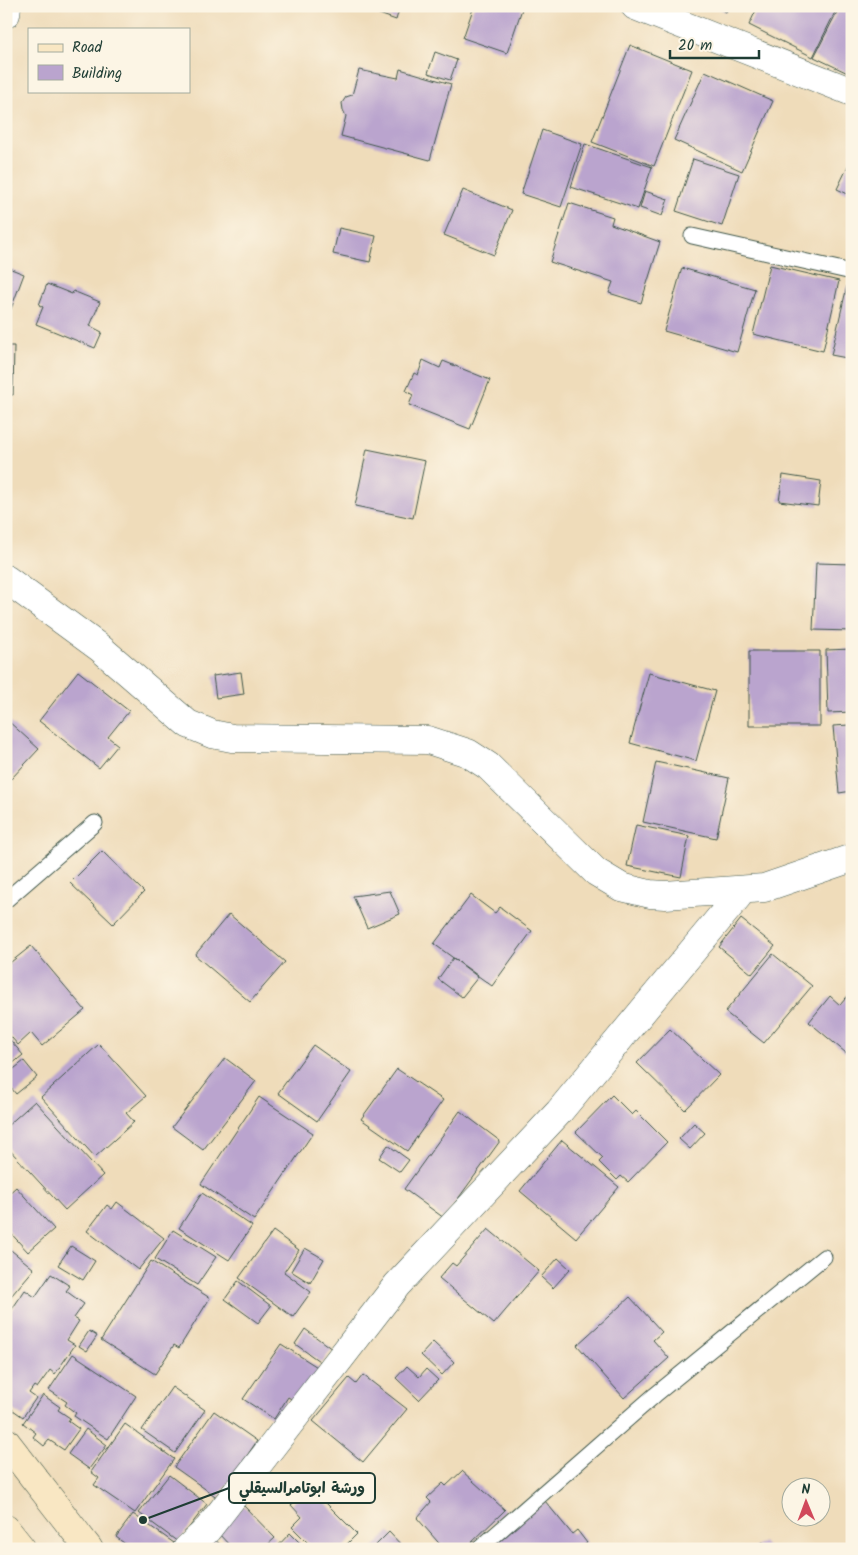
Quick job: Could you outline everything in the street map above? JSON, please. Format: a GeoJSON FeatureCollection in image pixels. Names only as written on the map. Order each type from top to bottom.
{"type":"FeatureCollection","features":[{"type":"Feature","properties":{"kind":"main road"},"geometry":{"type":"LineString","coordinates":[[6,1442],[89,1549]]}},
{"type":"Feature","properties":{"kind":"main road"},"geometry":{"type":"LineString","coordinates":[[6,1529],[22,1549]]}},
{"type":"Feature","properties":{"kind":"street"},"geometry":{"type":"LineString","coordinates":[[6,14],[7,6]]}},
{"type":"Feature","properties":{"kind":"street"},"geometry":{"type":"LineString","coordinates":[[635,6],[852,92]]}},
{"type":"Feature","properties":{"kind":"street"},"geometry":{"type":"LineString","coordinates":[[6,579],[100,648],[188,724],[200,730],[232,738],[410,738],[446,744],[468,753],[488,766],[596,872],[621,887],[650,894],[764,888],[852,858]]}},
{"type":"Feature","properties":{"kind":"street"},"geometry":{"type":"LineString","coordinates":[[187,1549],[208,1529],[397,1285],[559,1112],[743,890]]}},
{"type":"Feature","properties":{"kind":"lane"},"geometry":{"type":"LineString","coordinates":[[692,236],[852,272]]}},
{"type":"Feature","properties":{"kind":"lane"},"geometry":{"type":"LineString","coordinates":[[6,900],[95,823]]}},
{"type":"Feature","properties":{"kind":"lane"},"geometry":{"type":"LineString","coordinates":[[479,1549],[655,1395],[824,1257]]}},
{"type":"Feature","properties":{"kind":"building"},"geometry":{"type":"Polygon","coordinates":[[[357,6],[400,6],[396,20],[357,6]]]}},
{"type":"Feature","properties":{"kind":"building"},"geometry":{"type":"Polygon","coordinates":[[[474,6],[523,6],[507,53],[463,38],[474,6]]]}},
{"type":"Feature","properties":{"kind":"building"},"geometry":{"type":"Polygon","coordinates":[[[715,6],[730,6],[726,12],[715,6]]]}},
{"type":"Feature","properties":{"kind":"building"},"geometry":{"type":"Polygon","coordinates":[[[758,6],[838,6],[813,57],[749,25],[758,6]]]}},
{"type":"Feature","properties":{"kind":"building"},"geometry":{"type":"Polygon","coordinates":[[[840,6],[852,6],[852,75],[814,57],[840,6]]]}},
{"type":"Feature","properties":{"kind":"building"},"geometry":{"type":"Polygon","coordinates":[[[630,45],[692,70],[654,166],[592,142],[630,45]]]}},
{"type":"Feature","properties":{"kind":"building"},"geometry":{"type":"Polygon","coordinates":[[[435,52],[457,60],[450,80],[428,73],[435,52]]]}},
{"type":"Feature","properties":{"kind":"building"},"geometry":{"type":"Polygon","coordinates":[[[400,69],[451,84],[430,160],[341,136],[346,116],[342,103],[346,97],[352,95],[359,70],[398,78],[400,69]]]}},
{"type":"Feature","properties":{"kind":"building"},"geometry":{"type":"Polygon","coordinates":[[[705,71],[773,101],[742,171],[674,140],[705,71]]]}},
{"type":"Feature","properties":{"kind":"building"},"geometry":{"type":"Polygon","coordinates":[[[542,130],[582,144],[561,207],[521,194],[542,130]]]}},
{"type":"Feature","properties":{"kind":"building"},"geometry":{"type":"Polygon","coordinates":[[[585,144],[652,167],[638,209],[571,187],[585,144]]]}},
{"type":"Feature","properties":{"kind":"building"},"geometry":{"type":"Polygon","coordinates":[[[852,158],[852,196],[837,189],[852,158]]]}},
{"type":"Feature","properties":{"kind":"building"},"geometry":{"type":"Polygon","coordinates":[[[693,159],[739,174],[722,226],[676,211],[693,159]]]}},
{"type":"Feature","properties":{"kind":"building"},"geometry":{"type":"Polygon","coordinates":[[[463,190],[512,210],[494,255],[444,235],[463,190]]]}},
{"type":"Feature","properties":{"kind":"building"},"geometry":{"type":"Polygon","coordinates":[[[645,191],[668,199],[662,216],[640,208],[645,191]]]}},
{"type":"Feature","properties":{"kind":"building"},"geometry":{"type":"Polygon","coordinates":[[[569,203],[613,217],[611,224],[660,242],[641,303],[609,293],[613,282],[550,262],[569,203]]]}},
{"type":"Feature","properties":{"kind":"building"},"geometry":{"type":"Polygon","coordinates":[[[339,228],[376,236],[370,262],[333,254],[339,228]]]}},
{"type":"Feature","properties":{"kind":"building"},"geometry":{"type":"Polygon","coordinates":[[[770,265],[839,281],[823,351],[753,334],[770,265]]]}},
{"type":"Feature","properties":{"kind":"building"},"geometry":{"type":"Polygon","coordinates":[[[6,267],[24,274],[6,322],[6,267]]]}},
{"type":"Feature","properties":{"kind":"building"},"geometry":{"type":"Polygon","coordinates":[[[682,268],[755,289],[737,352],[664,331],[682,268]]]}},
{"type":"Feature","properties":{"kind":"building"},"geometry":{"type":"Polygon","coordinates":[[[47,284],[72,294],[73,291],[100,302],[90,326],[102,332],[95,348],[36,324],[43,307],[39,305],[47,284]]]}},
{"type":"Feature","properties":{"kind":"building"},"geometry":{"type":"Polygon","coordinates":[[[847,286],[852,287],[852,359],[831,355],[847,286]]]}},
{"type":"Feature","properties":{"kind":"building"},"geometry":{"type":"Polygon","coordinates":[[[6,346],[14,346],[13,395],[6,395],[6,346]]]}},
{"type":"Feature","properties":{"kind":"building"},"geometry":{"type":"Polygon","coordinates":[[[423,360],[440,368],[443,361],[490,380],[470,429],[409,405],[413,395],[406,391],[414,373],[418,375],[423,360]]]}},
{"type":"Feature","properties":{"kind":"building"},"geometry":{"type":"Polygon","coordinates":[[[367,449],[425,461],[413,518],[355,506],[367,449]]]}},
{"type":"Feature","properties":{"kind":"building"},"geometry":{"type":"Polygon","coordinates":[[[783,475],[821,481],[818,506],[779,501],[783,475]]]}},
{"type":"Feature","properties":{"kind":"building"},"geometry":{"type":"Polygon","coordinates":[[[816,563],[852,564],[852,631],[813,630],[816,563]]]}},
{"type":"Feature","properties":{"kind":"building"},"geometry":{"type":"Polygon","coordinates":[[[852,649],[852,712],[828,713],[826,650],[852,649]]]}},
{"type":"Feature","properties":{"kind":"building"},"geometry":{"type":"Polygon","coordinates":[[[749,651],[820,651],[820,726],[749,726],[749,651]]]}},
{"type":"Feature","properties":{"kind":"building"},"geometry":{"type":"Polygon","coordinates":[[[78,671],[129,711],[108,737],[118,745],[99,768],[39,721],[78,671]]]}},
{"type":"Feature","properties":{"kind":"building"},"geometry":{"type":"Polygon","coordinates":[[[241,672],[244,694],[216,698],[213,676],[241,672]]]}},
{"type":"Feature","properties":{"kind":"building"},"geometry":{"type":"Polygon","coordinates":[[[649,673],[715,691],[696,761],[630,743],[649,673]]]}},
{"type":"Feature","properties":{"kind":"building"},"geometry":{"type":"Polygon","coordinates":[[[7,720],[39,749],[11,779],[6,775],[7,720]]]}},
{"type":"Feature","properties":{"kind":"building"},"geometry":{"type":"Polygon","coordinates":[[[849,720],[852,720],[852,791],[839,793],[833,726],[849,725],[849,720]]]}},
{"type":"Feature","properties":{"kind":"building"},"geometry":{"type":"Polygon","coordinates":[[[656,762],[729,778],[716,838],[643,822],[656,762]]]}},
{"type":"Feature","properties":{"kind":"building"},"geometry":{"type":"Polygon","coordinates":[[[636,825],[689,836],[681,877],[627,866],[636,825]]]}},
{"type":"Feature","properties":{"kind":"building"},"geometry":{"type":"Polygon","coordinates":[[[102,851],[144,892],[113,924],[70,883],[102,851]]]}},
{"type":"Feature","properties":{"kind":"building"},"geometry":{"type":"Polygon","coordinates":[[[390,891],[400,914],[367,928],[353,896],[390,891]]]}},
{"type":"Feature","properties":{"kind":"building"},"geometry":{"type":"Polygon","coordinates":[[[471,895],[495,913],[500,907],[532,931],[492,986],[434,944],[471,895]]]}},
{"type":"Feature","properties":{"kind":"building"},"geometry":{"type":"Polygon","coordinates":[[[229,914],[285,962],[250,1002],[195,955],[229,914]]]}},
{"type":"Feature","properties":{"kind":"building"},"geometry":{"type":"Polygon","coordinates":[[[741,919],[775,946],[752,974],[719,947],[741,919]]]}},
{"type":"Feature","properties":{"kind":"building"},"geometry":{"type":"Polygon","coordinates":[[[31,946],[85,1010],[42,1046],[31,1033],[18,1045],[6,1031],[6,966],[31,946]]]}},
{"type":"Feature","properties":{"kind":"building"},"geometry":{"type":"Polygon","coordinates":[[[773,954],[812,986],[764,1043],[725,1012],[773,954]]]}},
{"type":"Feature","properties":{"kind":"building"},"geometry":{"type":"Polygon","coordinates":[[[453,958],[478,977],[462,997],[438,979],[453,958]]]}},
{"type":"Feature","properties":{"kind":"building"},"geometry":{"type":"Polygon","coordinates":[[[852,991],[852,1058],[809,1022],[830,996],[840,1005],[852,991]]]}},
{"type":"Feature","properties":{"kind":"building"},"geometry":{"type":"Polygon","coordinates":[[[670,1029],[719,1075],[685,1110],[637,1063],[670,1029]]]}},
{"type":"Feature","properties":{"kind":"building"},"geometry":{"type":"Polygon","coordinates":[[[6,1035],[23,1055],[6,1069],[6,1035]]]}},
{"type":"Feature","properties":{"kind":"building"},"geometry":{"type":"Polygon","coordinates":[[[99,1044],[146,1096],[126,1113],[134,1122],[95,1157],[41,1097],[99,1044]]]}},
{"type":"Feature","properties":{"kind":"building"},"geometry":{"type":"Polygon","coordinates":[[[313,1045],[351,1072],[317,1121],[278,1093],[313,1045]]]}},
{"type":"Feature","properties":{"kind":"building"},"geometry":{"type":"Polygon","coordinates":[[[225,1058],[256,1081],[203,1150],[172,1127],[225,1058]]]}},
{"type":"Feature","properties":{"kind":"building"},"geometry":{"type":"Polygon","coordinates":[[[24,1061],[37,1077],[16,1094],[6,1082],[6,1075],[24,1061]]]}},
{"type":"Feature","properties":{"kind":"building"},"geometry":{"type":"Polygon","coordinates":[[[397,1069],[443,1100],[407,1151],[361,1119],[397,1069]]]}},
{"type":"Feature","properties":{"kind":"building"},"geometry":{"type":"Polygon","coordinates":[[[612,1095],[632,1115],[636,1111],[667,1142],[628,1182],[621,1176],[617,1180],[599,1162],[603,1158],[576,1132],[612,1095]]]}},
{"type":"Feature","properties":{"kind":"building"},"geometry":{"type":"Polygon","coordinates":[[[259,1097],[313,1133],[254,1220],[201,1184],[259,1097]]]}},
{"type":"Feature","properties":{"kind":"building"},"geometry":{"type":"Polygon","coordinates":[[[35,1101],[103,1175],[65,1210],[6,1146],[6,1127],[35,1101]]]}},
{"type":"Feature","properties":{"kind":"building"},"geometry":{"type":"Polygon","coordinates":[[[460,1111],[500,1141],[444,1218],[404,1189],[460,1111]]]}},
{"type":"Feature","properties":{"kind":"building"},"geometry":{"type":"Polygon","coordinates":[[[694,1123],[705,1133],[690,1149],[679,1139],[694,1123]]]}},
{"type":"Feature","properties":{"kind":"building"},"geometry":{"type":"Polygon","coordinates":[[[562,1140],[619,1187],[576,1238],[520,1191],[562,1140]]]}},
{"type":"Feature","properties":{"kind":"building"},"geometry":{"type":"Polygon","coordinates":[[[388,1145],[409,1160],[400,1172],[379,1158],[388,1145]]]}},
{"type":"Feature","properties":{"kind":"building"},"geometry":{"type":"Polygon","coordinates":[[[16,1187],[54,1229],[28,1252],[6,1228],[6,1196],[16,1187]]]}},
{"type":"Feature","properties":{"kind":"building"},"geometry":{"type":"Polygon","coordinates":[[[202,1193],[252,1226],[229,1260],[179,1228],[202,1193]]]}},
{"type":"Feature","properties":{"kind":"building"},"geometry":{"type":"Polygon","coordinates":[[[117,1202],[164,1238],[138,1270],[87,1231],[107,1205],[112,1209],[117,1202]]]}},
{"type":"Feature","properties":{"kind":"building"},"geometry":{"type":"Polygon","coordinates":[[[488,1229],[539,1271],[494,1324],[439,1278],[452,1263],[456,1266],[488,1229]]]}},
{"type":"Feature","properties":{"kind":"building"},"geometry":{"type":"Polygon","coordinates":[[[173,1230],[216,1257],[197,1285],[155,1259],[173,1230]]]}},
{"type":"Feature","properties":{"kind":"building"},"geometry":{"type":"Polygon","coordinates":[[[273,1231],[299,1250],[284,1272],[311,1292],[293,1317],[239,1278],[273,1231]]]}},
{"type":"Feature","properties":{"kind":"building"},"geometry":{"type":"Polygon","coordinates":[[[6,1246],[34,1269],[6,1302],[6,1246]]]}},
{"type":"Feature","properties":{"kind":"building"},"geometry":{"type":"Polygon","coordinates":[[[71,1246],[95,1261],[83,1280],[58,1265],[71,1246]]]}},
{"type":"Feature","properties":{"kind":"building"},"geometry":{"type":"Polygon","coordinates":[[[305,1248],[324,1259],[310,1283],[291,1271],[305,1248]]]}},
{"type":"Feature","properties":{"kind":"building"},"geometry":{"type":"Polygon","coordinates":[[[558,1258],[570,1269],[553,1288],[541,1277],[558,1258]]]}},
{"type":"Feature","properties":{"kind":"building"},"geometry":{"type":"Polygon","coordinates":[[[151,1261],[210,1298],[179,1348],[174,1345],[155,1374],[101,1340],[151,1261]]]}},
{"type":"Feature","properties":{"kind":"building"},"geometry":{"type":"Polygon","coordinates":[[[51,1274],[70,1286],[66,1291],[84,1304],[74,1318],[79,1321],[67,1340],[75,1345],[55,1374],[50,1370],[37,1388],[34,1386],[29,1393],[36,1398],[23,1417],[6,1405],[6,1318],[25,1290],[35,1297],[51,1274]]]}},
{"type":"Feature","properties":{"kind":"building"},"geometry":{"type":"Polygon","coordinates":[[[238,1281],[271,1306],[258,1323],[225,1299],[238,1281]]]}},
{"type":"Feature","properties":{"kind":"building"},"geometry":{"type":"Polygon","coordinates":[[[630,1297],[662,1332],[653,1340],[669,1358],[624,1398],[577,1345],[630,1297]]]}},
{"type":"Feature","properties":{"kind":"building"},"geometry":{"type":"Polygon","coordinates":[[[305,1329],[332,1349],[322,1363],[295,1344],[305,1329]]]}},
{"type":"Feature","properties":{"kind":"building"},"geometry":{"type":"Polygon","coordinates":[[[89,1331],[97,1336],[87,1351],[79,1346],[89,1331]]]}},
{"type":"Feature","properties":{"kind":"building"},"geometry":{"type":"Polygon","coordinates":[[[433,1342],[454,1362],[442,1375],[421,1355],[433,1342]]]}},
{"type":"Feature","properties":{"kind":"building"},"geometry":{"type":"Polygon","coordinates":[[[281,1344],[322,1370],[299,1404],[288,1397],[274,1419],[243,1399],[281,1344]]]}},
{"type":"Feature","properties":{"kind":"building"},"geometry":{"type":"Polygon","coordinates":[[[73,1354],[136,1396],[108,1439],[74,1416],[76,1413],[65,1405],[67,1402],[49,1390],[73,1354]]]}},
{"type":"Feature","properties":{"kind":"building"},"geometry":{"type":"Polygon","coordinates":[[[407,1366],[419,1377],[426,1369],[438,1380],[419,1400],[396,1378],[407,1366]]]}},
{"type":"Feature","properties":{"kind":"building"},"geometry":{"type":"Polygon","coordinates":[[[363,1375],[407,1409],[363,1462],[313,1421],[349,1378],[356,1384],[363,1375]]]}},
{"type":"Feature","properties":{"kind":"building"},"geometry":{"type":"Polygon","coordinates":[[[172,1387],[205,1410],[175,1453],[142,1430],[172,1387]]]}},
{"type":"Feature","properties":{"kind":"building"},"geometry":{"type":"Polygon","coordinates":[[[43,1395],[60,1407],[58,1410],[70,1418],[68,1421],[79,1429],[64,1450],[49,1440],[44,1446],[33,1437],[36,1433],[23,1423],[43,1395]]]}},
{"type":"Feature","properties":{"kind":"building"},"geometry":{"type":"Polygon","coordinates":[[[214,1411],[257,1441],[218,1498],[174,1467],[214,1411]]]}},
{"type":"Feature","properties":{"kind":"building"},"geometry":{"type":"Polygon","coordinates":[[[125,1424],[174,1459],[135,1513],[94,1485],[99,1478],[91,1472],[125,1424]]]}},
{"type":"Feature","properties":{"kind":"building"},"geometry":{"type":"Polygon","coordinates":[[[86,1429],[107,1445],[89,1469],[68,1454],[86,1429]]]}},
{"type":"Feature","properties":{"kind":"building"},"geometry":{"type":"Polygon","coordinates":[[[462,1471],[505,1510],[465,1549],[444,1549],[417,1518],[431,1502],[427,1498],[443,1483],[446,1486],[462,1471]]]}},
{"type":"Feature","properties":{"kind":"building"},"geometry":{"type":"Polygon","coordinates":[[[169,1475],[207,1504],[178,1542],[139,1513],[169,1475]]]}},
{"type":"Feature","properties":{"kind":"building"},"geometry":{"type":"Polygon","coordinates":[[[310,1487],[357,1534],[342,1549],[314,1549],[292,1527],[302,1517],[291,1505],[310,1487]]]}},
{"type":"Feature","properties":{"kind":"building"},"geometry":{"type":"Polygon","coordinates":[[[545,1501],[572,1534],[577,1530],[587,1543],[580,1549],[500,1549],[494,1542],[545,1501]]]}},
{"type":"Feature","properties":{"kind":"building"},"geometry":{"type":"Polygon","coordinates":[[[244,1506],[275,1538],[263,1549],[233,1549],[217,1532],[244,1506]]]}},
{"type":"Feature","properties":{"kind":"building"},"geometry":{"type":"Polygon","coordinates":[[[133,1514],[174,1543],[169,1549],[132,1549],[116,1537],[133,1514]]]}},
{"type":"Feature","properties":{"kind":"building"},"geometry":{"type":"Polygon","coordinates":[[[389,1532],[405,1549],[372,1549],[389,1532]]]}},
{"type":"Feature","properties":{"kind":"building"},"geometry":{"type":"Polygon","coordinates":[[[290,1533],[306,1549],[275,1549],[290,1533]]]}},
{"type":"Feature","properties":{"kind":"building"},"geometry":{"type":"Polygon","coordinates":[[[211,1536],[225,1549],[199,1549],[211,1536]]]}},
{"type":"Feature","properties":{"kind":"building"},"geometry":{"type":"Polygon","coordinates":[[[763,1542],[768,1549],[754,1549],[763,1542]]]}},
{"type":"Feature","properties":{"kind":"place","name":"ورشة ابوتامرالسيقلي"},"geometry":{"type":"Point","coordinates":[143,1520]}}]}
